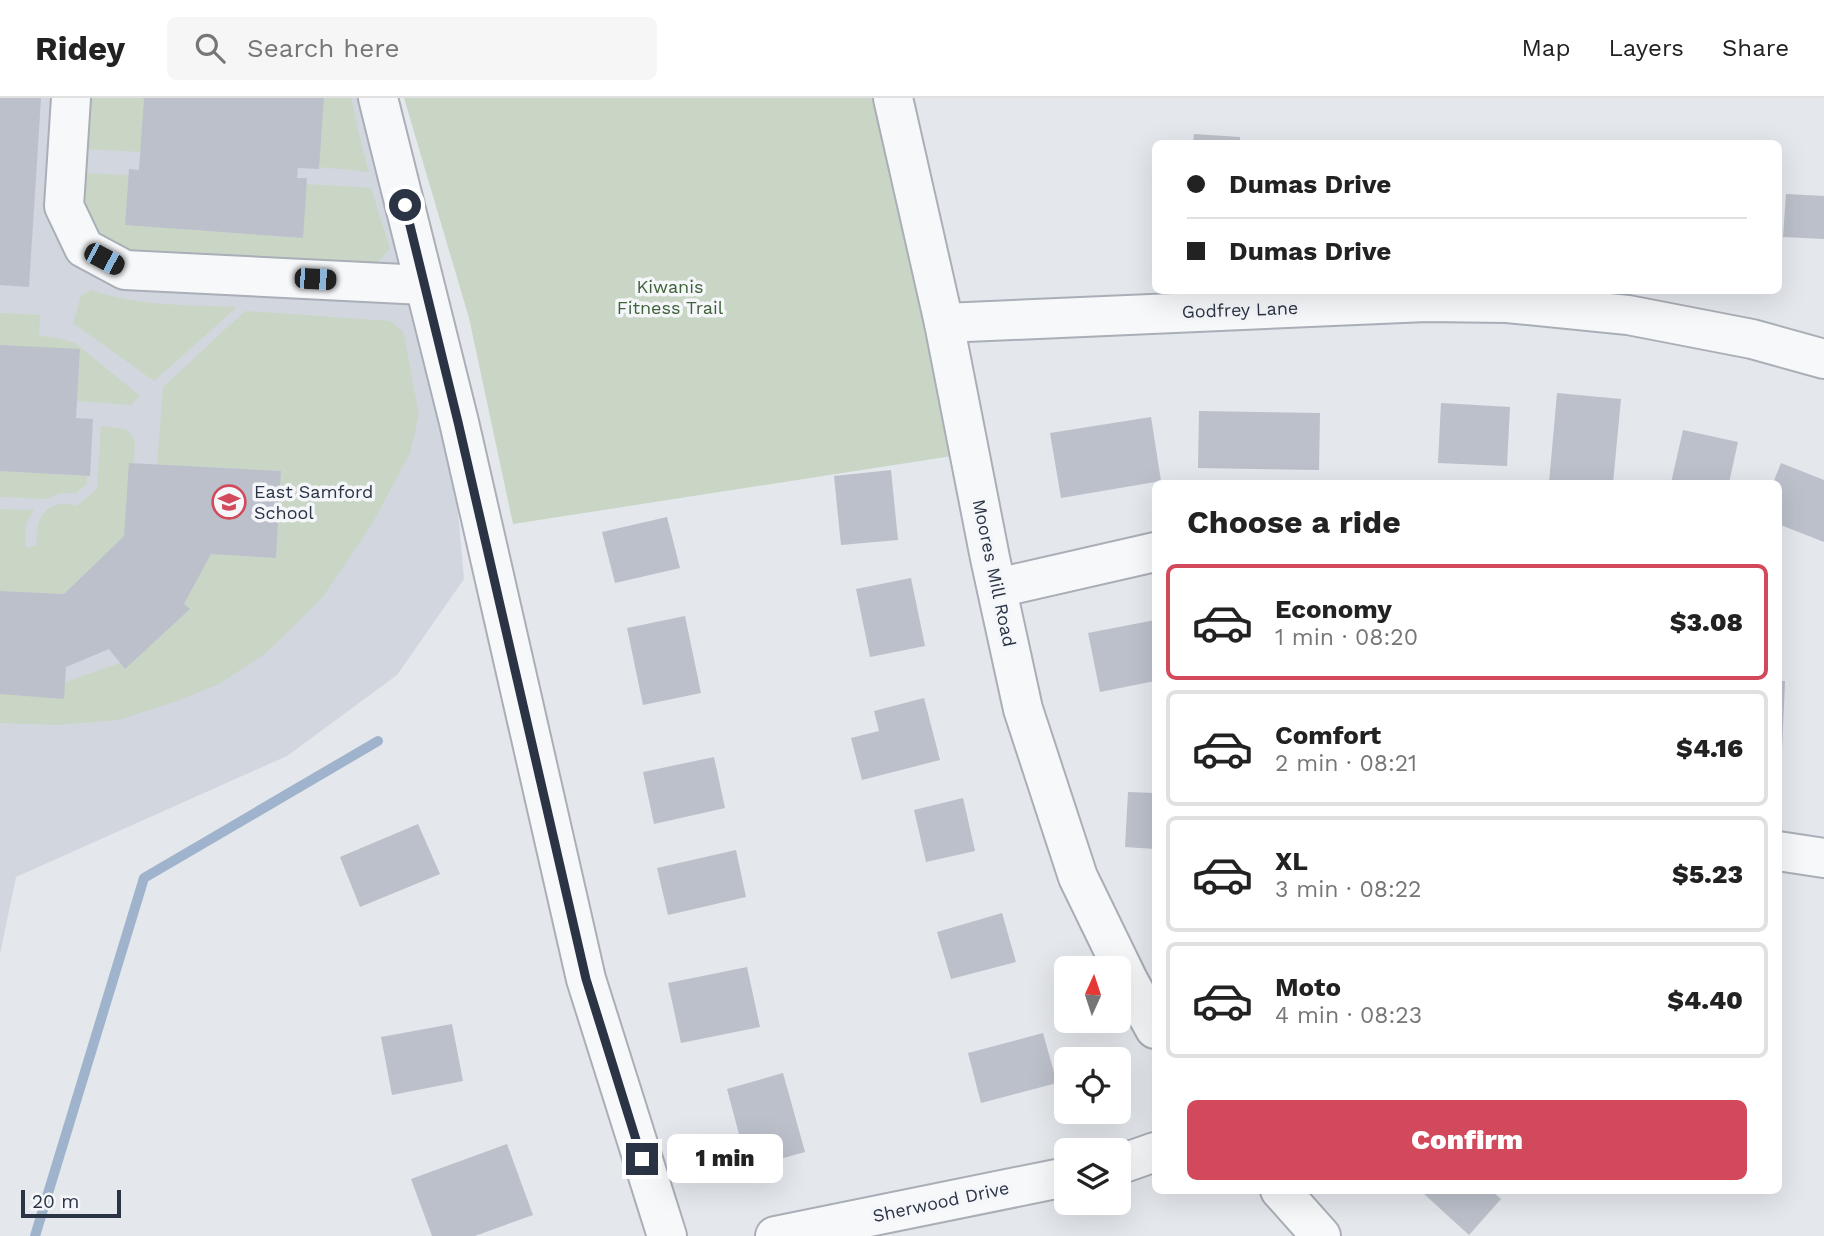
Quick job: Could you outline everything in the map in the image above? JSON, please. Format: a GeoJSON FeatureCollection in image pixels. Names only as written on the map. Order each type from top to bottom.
{"type":"FeatureCollection","features":[{"type":"Feature","properties":{"kind":"street"},"geometry":{"type":"LineString","coordinates":[[71,98],[64,206],[83,247],[125,270],[424,285]]}},
{"type":"Feature","properties":{"kind":"street"},"geometry":{"type":"LineString","coordinates":[[378,98],[458,422],[586,979],[667,1236]]}},
{"type":"Feature","properties":{"kind":"street","name":"Moores Mill Road"},"geometry":{"type":"LineString","coordinates":[[893,98],[944,323],[1023,709],[1078,877],[1152,1024]]}},
{"type":"Feature","properties":{"kind":"street","name":"Godfrey Lane"},"geometry":{"type":"LineString","coordinates":[[944,323],[1426,302],[1507,303],[1628,315],[1752,339],[1824,359]]}},
{"type":"Feature","properties":{"kind":"street"},"geometry":{"type":"LineString","coordinates":[[997,588],[1152,553]]}},
{"type":"Feature","properties":{"kind":"street"},"geometry":{"type":"LineString","coordinates":[[1782,852],[1824,858]]}},
{"type":"Feature","properties":{"kind":"street"},"geometry":{"type":"LineString","coordinates":[[1131,1160],[1152,1153]]}},
{"type":"Feature","properties":{"kind":"street","name":"Sherwood Drive"},"geometry":{"type":"LineString","coordinates":[[775,1236],[1054,1179]]}},
{"type":"Feature","properties":{"kind":"street"},"geometry":{"type":"LineString","coordinates":[[1284,1194],[1321,1236]]}},
{"type":"Feature","properties":{"kind":"shaded area","name":"East Samford School"},"geometry":{"type":"Polygon","coordinates":[[[0,98],[362,98],[373,164],[450,425],[464,579],[397,675],[287,756],[16,877],[0,954],[0,98]]]}},
{"type":"Feature","properties":{"kind":"green space"},"geometry":{"type":"Polygon","coordinates":[[[89,98],[144,98],[141,152],[85,149],[89,98]]]}},
{"type":"Feature","properties":{"kind":"green space"},"geometry":{"type":"Polygon","coordinates":[[[324,98],[351,98],[369,172],[319,167],[324,98]]]}},
{"type":"Feature","properties":{"kind":"green space","name":"Kiwanis Fitness Trail"},"geometry":{"type":"Polygon","coordinates":[[[404,98],[873,98],[952,456],[513,524],[469,318],[404,98]]]}},
{"type":"Feature","properties":{"kind":"green space"},"geometry":{"type":"Polygon","coordinates":[[[83,173],[129,175],[125,225],[302,238],[306,184],[371,188],[390,249],[373,267],[133,255],[99,232],[93,223],[85,203],[83,173]]]}},
{"type":"Feature","properties":{"kind":"green space"},"geometry":{"type":"Polygon","coordinates":[[[91,290],[145,302],[237,307],[154,381],[73,323],[81,296],[91,290]]]}},
{"type":"Feature","properties":{"kind":"green space"},"geometry":{"type":"Polygon","coordinates":[[[245,311],[390,321],[403,331],[419,415],[410,453],[371,526],[322,598],[266,653],[219,684],[118,720],[58,725],[0,723],[0,694],[65,682],[120,663],[125,669],[189,610],[184,604],[211,554],[276,558],[281,471],[157,465],[163,387],[245,311]]]}},
{"type":"Feature","properties":{"kind":"green space"},"geometry":{"type":"Polygon","coordinates":[[[0,313],[40,315],[39,336],[75,343],[140,396],[131,405],[77,401],[80,352],[0,345],[0,313]]]}},
{"type":"Feature","properties":{"kind":"green space"},"geometry":{"type":"Polygon","coordinates":[[[101,426],[126,429],[135,442],[124,536],[64,594],[0,591],[0,509],[34,510],[26,528],[26,548],[37,545],[38,527],[44,512],[57,504],[76,506],[97,489],[101,426]]]}},
{"type":"Feature","properties":{"kind":"green space"},"geometry":{"type":"Polygon","coordinates":[[[0,471],[87,476],[87,484],[76,493],[60,493],[46,499],[0,497],[0,471]]]}},
{"type":"Feature","properties":{"kind":"building"},"geometry":{"type":"Polygon","coordinates":[[[0,98],[41,98],[29,287],[0,285],[0,98]]]}},
{"type":"Feature","properties":{"kind":"building"},"geometry":{"type":"Polygon","coordinates":[[[144,98],[324,98],[319,169],[298,168],[297,178],[307,178],[303,238],[125,225],[129,169],[139,170],[144,98]]]}},
{"type":"Feature","properties":{"kind":"building"},"geometry":{"type":"Polygon","coordinates":[[[1194,134],[1240,137],[1240,140],[1193,140],[1194,134]]]}},
{"type":"Feature","properties":{"kind":"building"},"geometry":{"type":"Polygon","coordinates":[[[1786,194],[1824,196],[1824,239],[1783,237],[1786,194]]]}},
{"type":"Feature","properties":{"kind":"building"},"geometry":{"type":"Polygon","coordinates":[[[0,345],[80,349],[76,418],[93,419],[90,476],[0,471],[0,345]]]}},
{"type":"Feature","properties":{"kind":"building"},"geometry":{"type":"Polygon","coordinates":[[[1557,393],[1621,399],[1613,480],[1549,480],[1557,393]]]}},
{"type":"Feature","properties":{"kind":"building"},"geometry":{"type":"Polygon","coordinates":[[[1441,403],[1510,407],[1507,466],[1438,463],[1441,403]]]}},
{"type":"Feature","properties":{"kind":"building"},"geometry":{"type":"Polygon","coordinates":[[[1199,411],[1320,413],[1319,470],[1198,468],[1199,411]]]}},
{"type":"Feature","properties":{"kind":"building"},"geometry":{"type":"Polygon","coordinates":[[[1151,417],[1161,480],[1061,498],[1050,433],[1151,417]]]}},
{"type":"Feature","properties":{"kind":"building"},"geometry":{"type":"Polygon","coordinates":[[[1683,430],[1738,442],[1730,480],[1672,480],[1683,430]]]}},
{"type":"Feature","properties":{"kind":"building"},"geometry":{"type":"Polygon","coordinates":[[[129,463],[281,471],[276,558],[211,554],[184,604],[190,609],[125,669],[109,649],[66,667],[64,699],[0,694],[0,591],[64,594],[124,536],[129,463]]]}},
{"type":"Feature","properties":{"kind":"building"},"geometry":{"type":"Polygon","coordinates":[[[1781,463],[1824,480],[1824,542],[1782,526],[1782,480],[1774,480],[1781,463]]]}},
{"type":"Feature","properties":{"kind":"building"},"geometry":{"type":"Polygon","coordinates":[[[891,470],[898,540],[841,545],[834,476],[891,470]]]}},
{"type":"Feature","properties":{"kind":"building"},"geometry":{"type":"Polygon","coordinates":[[[667,517],[680,568],[615,583],[602,532],[667,517]]]}},
{"type":"Feature","properties":{"kind":"building"},"geometry":{"type":"Polygon","coordinates":[[[911,578],[925,646],[870,657],[856,589],[911,578]]]}},
{"type":"Feature","properties":{"kind":"building"},"geometry":{"type":"Polygon","coordinates":[[[685,616],[701,693],[643,705],[627,628],[685,616]]]}},
{"type":"Feature","properties":{"kind":"building"},"geometry":{"type":"Polygon","coordinates":[[[1152,621],[1152,682],[1100,692],[1088,633],[1152,621]]]}},
{"type":"Feature","properties":{"kind":"building"},"geometry":{"type":"Polygon","coordinates":[[[1782,681],[1785,681],[1782,750],[1782,681]]]}},
{"type":"Feature","properties":{"kind":"building"},"geometry":{"type":"Polygon","coordinates":[[[924,698],[940,760],[862,780],[851,738],[879,731],[874,711],[924,698]]]}},
{"type":"Feature","properties":{"kind":"building"},"geometry":{"type":"Polygon","coordinates":[[[714,757],[725,808],[654,824],[643,772],[714,757]]]}},
{"type":"Feature","properties":{"kind":"building"},"geometry":{"type":"Polygon","coordinates":[[[1128,792],[1152,793],[1152,849],[1125,847],[1128,792]]]}},
{"type":"Feature","properties":{"kind":"building"},"geometry":{"type":"Polygon","coordinates":[[[963,798],[975,851],[926,862],[914,810],[963,798]]]}},
{"type":"Feature","properties":{"kind":"building"},"geometry":{"type":"Polygon","coordinates":[[[418,824],[440,874],[360,907],[340,857],[418,824]]]}},
{"type":"Feature","properties":{"kind":"building"},"geometry":{"type":"Polygon","coordinates":[[[736,850],[746,897],[668,915],[657,868],[736,850]]]}},
{"type":"Feature","properties":{"kind":"building"},"geometry":{"type":"Polygon","coordinates":[[[1002,913],[1016,962],[951,979],[937,932],[1002,913]]]}},
{"type":"Feature","properties":{"kind":"building"},"geometry":{"type":"Polygon","coordinates":[[[747,967],[760,1027],[681,1043],[668,983],[747,967]]]}},
{"type":"Feature","properties":{"kind":"building"},"geometry":{"type":"Polygon","coordinates":[[[452,1024],[463,1081],[392,1095],[381,1037],[452,1024]]]}},
{"type":"Feature","properties":{"kind":"building"},"geometry":{"type":"Polygon","coordinates":[[[1043,1033],[1054,1072],[1054,1084],[981,1103],[968,1053],[1043,1033]]]}},
{"type":"Feature","properties":{"kind":"building"},"geometry":{"type":"Polygon","coordinates":[[[783,1073],[805,1152],[748,1168],[727,1089],[783,1073]]]}},
{"type":"Feature","properties":{"kind":"building"},"geometry":{"type":"Polygon","coordinates":[[[507,1144],[533,1215],[475,1236],[432,1236],[411,1179],[507,1144]]]}},
{"type":"Feature","properties":{"kind":"building"},"geometry":{"type":"Polygon","coordinates":[[[1424,1194],[1495,1194],[1501,1199],[1469,1235],[1424,1194]]]}},
{"type":"Feature","properties":{"kind":"waterway"},"geometry":{"type":"LineString","coordinates":[[35,1236],[144,878],[378,741]]}},
{"type":"Feature","properties":{"kind":"place","name":"East Samford School"},"geometry":{"type":"Point","coordinates":[229,502]}},
{"type":"Feature","properties":{"kind":"route"},"geometry":{"type":"LineString","coordinates":[[405,205],[458,422],[586,979],[642,1159]]}}]}
